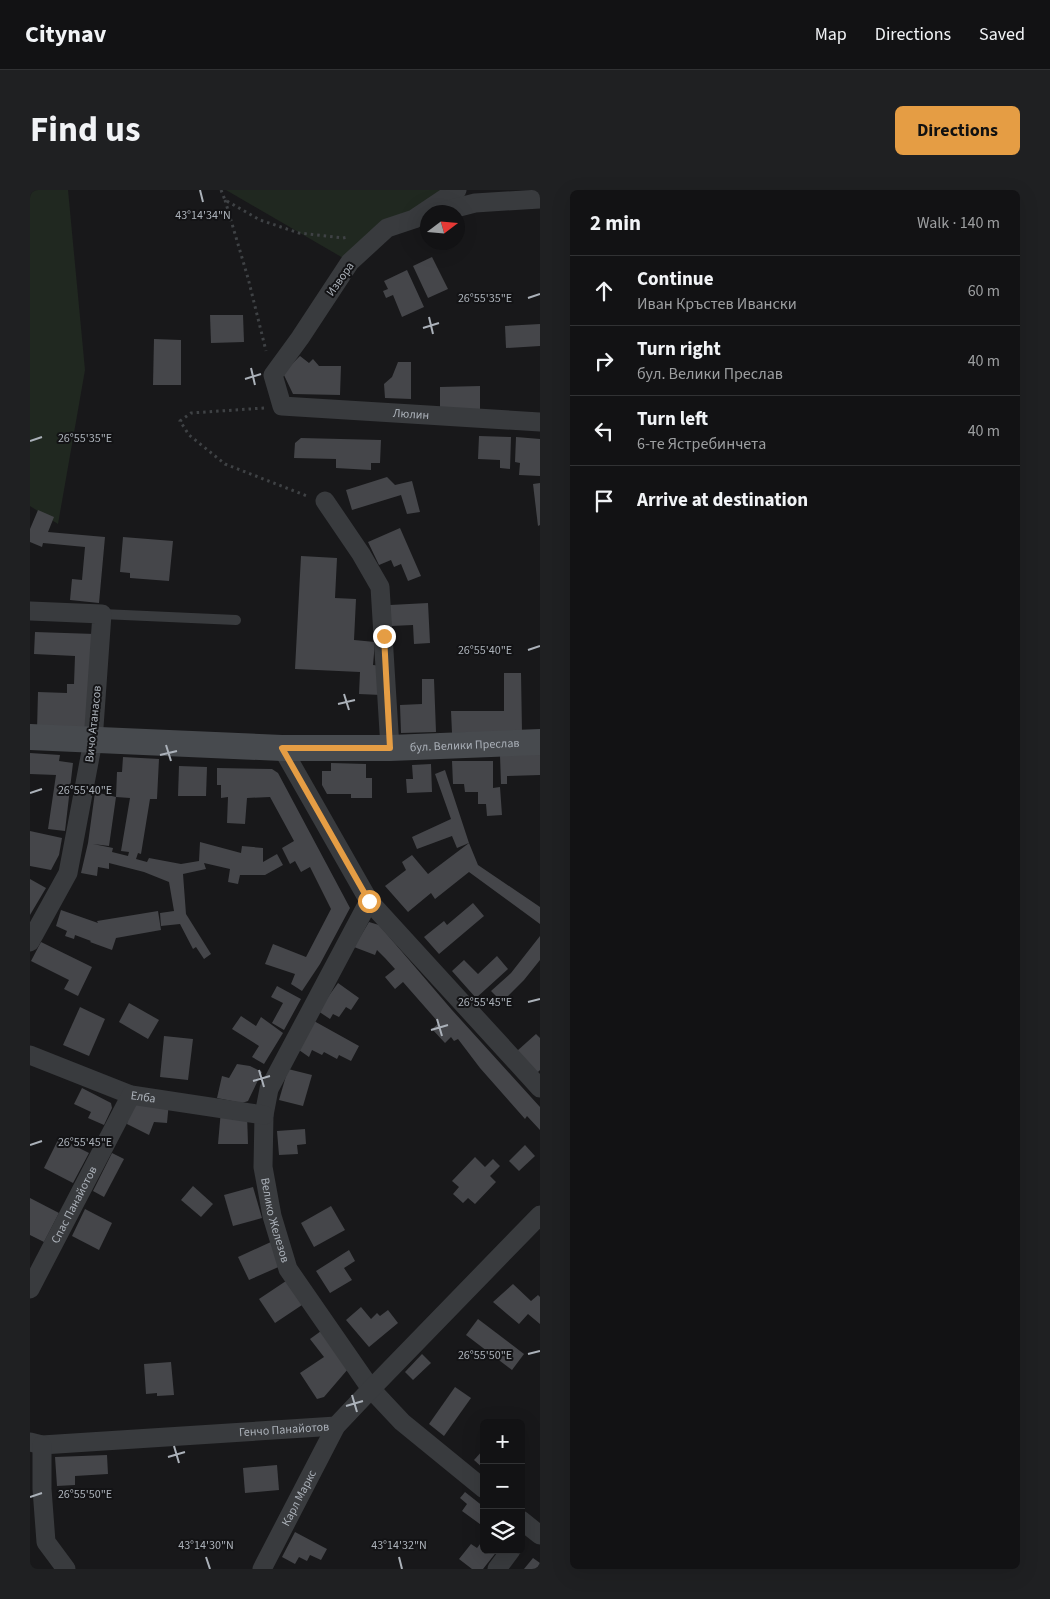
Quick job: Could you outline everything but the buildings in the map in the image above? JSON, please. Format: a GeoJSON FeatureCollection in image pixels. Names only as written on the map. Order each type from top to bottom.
{"type":"FeatureCollection","features":[{"type":"Feature","properties":{"kind":"main road","name":"бул. Велики Преслав"},"geometry":{"type":"LineString","coordinates":[[30,737],[282,748],[390,748],[540,742]]}},
{"type":"Feature","properties":{"kind":"street","name":"Извора"},"geometry":{"type":"LineString","coordinates":[[438,205],[458,190]]}},
{"type":"Feature","properties":{"kind":"street"},"geometry":{"type":"LineString","coordinates":[[465,206],[475,203],[540,199]]}},
{"type":"Feature","properties":{"kind":"street","name":"Извора"},"geometry":{"type":"LineString","coordinates":[[273,375],[350,262],[387,228],[420,218]]}},
{"type":"Feature","properties":{"kind":"street"},"geometry":{"type":"LineString","coordinates":[[273,375],[282,406]]}},
{"type":"Feature","properties":{"kind":"street","name":"Люлин"},"geometry":{"type":"LineString","coordinates":[[282,406],[540,422]]}},
{"type":"Feature","properties":{"kind":"street"},"geometry":{"type":"LineString","coordinates":[[325,501],[361,554],[380,587],[390,748]]}},
{"type":"Feature","properties":{"kind":"street"},"geometry":{"type":"LineString","coordinates":[[30,611],[102,614]]}},
{"type":"Feature","properties":{"kind":"street","name":"Вичо Атанасов"},"geometry":{"type":"LineString","coordinates":[[30,942],[68,873],[93,741],[102,614]]}},
{"type":"Feature","properties":{"kind":"street"},"geometry":{"type":"LineString","coordinates":[[282,748],[369,901],[540,1088]]}},
{"type":"Feature","properties":{"kind":"street","name":"Велико Железов"},"geometry":{"type":"LineString","coordinates":[[369,901],[269,1089],[264,1115],[263,1167],[272,1216],[288,1269],[371,1389],[402,1422],[480,1486]]}},
{"type":"Feature","properties":{"kind":"street","name":"Елба"},"geometry":{"type":"LineString","coordinates":[[30,1055],[131,1095],[264,1115]]}},
{"type":"Feature","properties":{"kind":"street","name":"Спас Панайотов"},"geometry":{"type":"LineString","coordinates":[[30,1289],[131,1095]]}},
{"type":"Feature","properties":{"kind":"street","name":"Генчо Панайотов"},"geometry":{"type":"LineString","coordinates":[[36,1444],[336,1426],[540,1215]]}},
{"type":"Feature","properties":{"kind":"street","name":"Карл Маркс"},"geometry":{"type":"LineString","coordinates":[[262,1569],[336,1426]]}},
{"type":"Feature","properties":{"kind":"street"},"geometry":{"type":"LineString","coordinates":[[36,1444],[46,1542],[66,1569]]}},
{"type":"Feature","properties":{"kind":"street"},"geometry":{"type":"LineString","coordinates":[[498,1569],[508,1554]]}},
{"type":"Feature","properties":{"kind":"lane"},"geometry":{"type":"LineString","coordinates":[[102,614],[236,620]]}},
{"type":"Feature","properties":{"kind":"path"},"geometry":{"type":"LineString","coordinates":[[221,190],[248,278],[273,375]]}},
{"type":"Feature","properties":{"kind":"path"},"geometry":{"type":"LineString","coordinates":[[225,200],[260,220],[299,233],[343,238],[352,236]]}},
{"type":"Feature","properties":{"kind":"path"},"geometry":{"type":"LineString","coordinates":[[282,406],[191,413],[180,422],[190,435],[225,464],[300,494],[325,501]]}},
{"type":"Feature","properties":{"kind":"shaded area"},"geometry":{"type":"Polygon","coordinates":[[[30,190],[68,190],[85,370],[58,524],[30,506],[30,190]]]}},
{"type":"Feature","properties":{"kind":"shaded area"},"geometry":{"type":"Polygon","coordinates":[[[226,190],[457,190],[435,205],[420,205],[420,215],[350,262],[226,190]]]}},
{"type":"Feature","properties":{"kind":"route"},"geometry":{"type":"LineString","coordinates":[[369,901],[282,748],[390,748],[384,636]]}}]}
